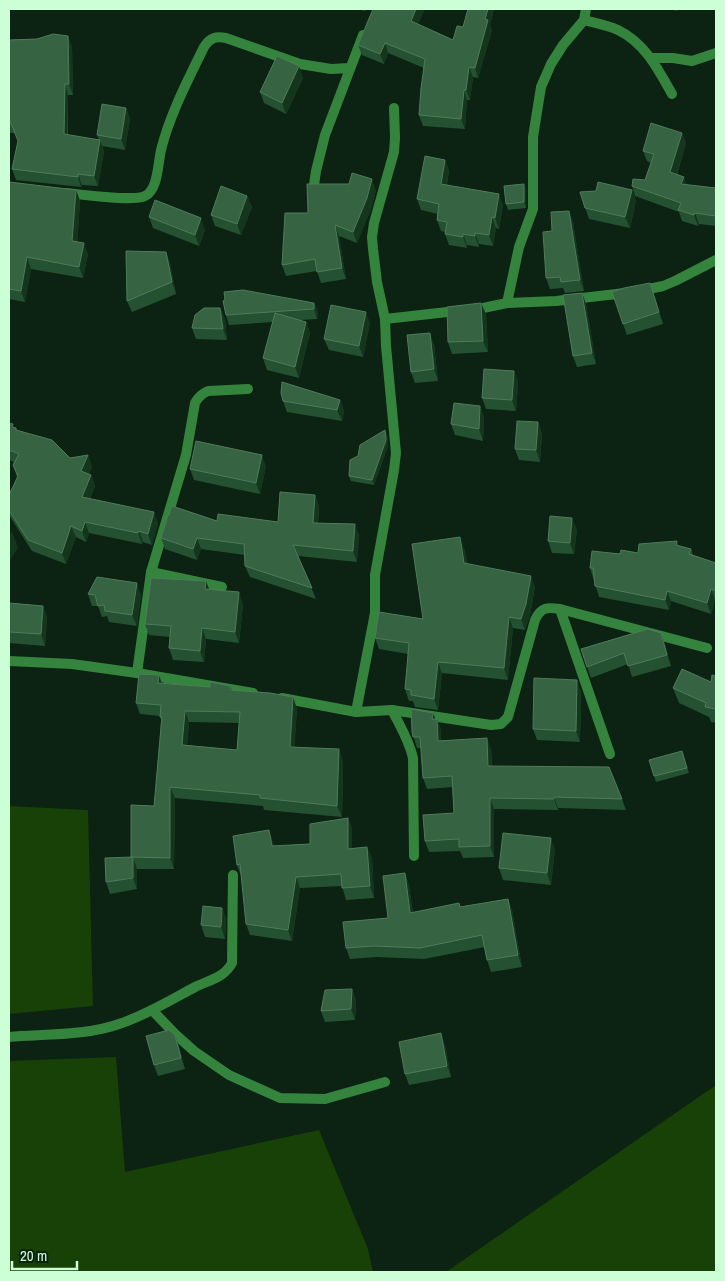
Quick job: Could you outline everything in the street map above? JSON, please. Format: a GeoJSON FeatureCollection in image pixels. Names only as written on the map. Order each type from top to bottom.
{"type":"FeatureCollection","features":[{"type":"Feature","properties":{"kind":"street"},"geometry":{"type":"LineString","coordinates":[[508,303],[519,246],[533,209],[533,137],[541,87],[551,64],[563,45],[584,20],[586,9]]}},
{"type":"Feature","properties":{"kind":"street"},"geometry":{"type":"LineString","coordinates":[[584,20],[609,27],[628,36],[651,58],[672,94]]}},
{"type":"Feature","properties":{"kind":"street"},"geometry":{"type":"LineString","coordinates":[[314,186],[325,135],[367,25]]}},
{"type":"Feature","properties":{"kind":"street"},"geometry":{"type":"LineString","coordinates":[[53,192],[128,198],[140,198],[147,195],[156,180],[164,138],[189,78],[210,39],[226,38],[300,64],[331,69],[350,68]]}},
{"type":"Feature","properties":{"kind":"street"},"geometry":{"type":"LineString","coordinates":[[651,58],[673,58],[692,61],[716,53]]}},
{"type":"Feature","properties":{"kind":"street"},"geometry":{"type":"LineString","coordinates":[[356,712],[375,613],[374,575],[396,453],[385,319],[377,282],[372,237],[374,223],[394,152],[394,108]]}},
{"type":"Feature","properties":{"kind":"street"},"geometry":{"type":"LineString","coordinates":[[385,319],[484,308],[508,303],[605,296],[648,289],[664,286],[716,260]]}},
{"type":"Feature","properties":{"kind":"street"},"geometry":{"type":"LineString","coordinates":[[137,673],[151,572],[186,454],[195,403],[202,393],[208,391],[248,389]]}},
{"type":"Feature","properties":{"kind":"street"},"geometry":{"type":"LineString","coordinates":[[151,572],[222,587]]}},
{"type":"Feature","properties":{"kind":"street"},"geometry":{"type":"LineString","coordinates":[[9,661],[72,664],[137,673],[356,712],[392,710],[491,725],[501,724],[508,716],[537,615],[546,609],[560,609],[707,648]]}},
{"type":"Feature","properties":{"kind":"street"},"geometry":{"type":"LineString","coordinates":[[560,609],[610,754]]}},
{"type":"Feature","properties":{"kind":"street"},"geometry":{"type":"LineString","coordinates":[[392,710],[410,746],[413,758],[414,856]]}},
{"type":"Feature","properties":{"kind":"street"},"geometry":{"type":"LineString","coordinates":[[9,1036],[85,1031],[122,1023],[152,1010],[228,971],[232,963],[233,875]]}},
{"type":"Feature","properties":{"kind":"street"},"geometry":{"type":"LineString","coordinates":[[152,1010],[194,1051],[222,1070],[280,1098],[325,1099],[385,1082]]}},
{"type":"Feature","properties":{"kind":"shaded area"},"geometry":{"type":"Polygon","coordinates":[[[9,806],[88,810],[93,1006],[9,1014],[9,806]]]}},
{"type":"Feature","properties":{"kind":"shaded area"},"geometry":{"type":"Polygon","coordinates":[[[116,1057],[125,1172],[319,1130],[368,1249],[373,1272],[9,1272],[9,1061],[116,1057]]]}},
{"type":"Feature","properties":{"kind":"shaded area"},"geometry":{"type":"Polygon","coordinates":[[[716,1085],[716,1272],[446,1272],[716,1085]]]}},
{"type":"Feature","properties":{"kind":"building"},"geometry":{"type":"Polygon","coordinates":[[[373,9],[416,9],[411,21],[453,40],[457,26],[463,27],[468,9],[488,9],[485,19],[488,20],[475,68],[469,67],[461,119],[419,115],[425,59],[385,43],[380,54],[358,45],[373,9]]]}},
{"type":"Feature","properties":{"kind":"building"},"geometry":{"type":"Polygon","coordinates":[[[53,34],[68,36],[69,84],[65,84],[64,134],[100,140],[94,176],[78,174],[78,177],[12,169],[18,141],[11,123],[9,123],[9,40],[37,39],[53,34]]]}},
{"type":"Feature","properties":{"kind":"building"},"geometry":{"type":"Polygon","coordinates":[[[277,56],[299,66],[282,103],[260,92],[277,56]]]}},
{"type":"Feature","properties":{"kind":"building"},"geometry":{"type":"Polygon","coordinates":[[[102,104],[126,108],[121,139],[97,135],[102,104]]]}},
{"type":"Feature","properties":{"kind":"building"},"geometry":{"type":"Polygon","coordinates":[[[651,123],[682,133],[670,172],[684,177],[681,184],[716,188],[716,216],[695,213],[694,215],[678,210],[681,203],[632,186],[633,179],[645,180],[654,154],[643,151],[651,123]]]}},
{"type":"Feature","properties":{"kind":"building"},"geometry":{"type":"Polygon","coordinates":[[[425,156],[445,160],[441,184],[499,194],[495,218],[492,217],[489,235],[475,233],[475,236],[463,234],[463,237],[445,234],[447,222],[437,220],[439,204],[417,199],[425,156]]]}},
{"type":"Feature","properties":{"kind":"building"},"geometry":{"type":"Polygon","coordinates":[[[352,173],[372,179],[367,198],[353,232],[335,225],[342,268],[317,272],[315,259],[282,265],[285,213],[308,213],[307,184],[349,184],[352,173]]]}},
{"type":"Feature","properties":{"kind":"building"},"geometry":{"type":"Polygon","coordinates":[[[9,182],[76,190],[72,241],[84,243],[79,267],[27,257],[21,291],[9,289],[9,182]]]}},
{"type":"Feature","properties":{"kind":"building"},"geometry":{"type":"Polygon","coordinates":[[[598,182],[632,190],[625,217],[585,208],[580,192],[596,191],[598,182]]]}},
{"type":"Feature","properties":{"kind":"building"},"geometry":{"type":"Polygon","coordinates":[[[524,184],[524,202],[506,204],[504,186],[524,184]]]}},
{"type":"Feature","properties":{"kind":"building"},"geometry":{"type":"Polygon","coordinates":[[[221,186],[247,196],[237,224],[211,215],[221,186]]]}},
{"type":"Feature","properties":{"kind":"building"},"geometry":{"type":"Polygon","coordinates":[[[155,200],[201,218],[195,235],[149,217],[155,200]]]}},
{"type":"Feature","properties":{"kind":"building"},"geometry":{"type":"Polygon","coordinates":[[[569,211],[580,280],[561,282],[560,277],[546,278],[543,232],[552,231],[551,212],[569,211]]]}},
{"type":"Feature","properties":{"kind":"building"},"geometry":{"type":"Polygon","coordinates":[[[126,251],[166,252],[172,282],[127,301],[126,251]]]}},
{"type":"Feature","properties":{"kind":"building"},"geometry":{"type":"Polygon","coordinates":[[[650,283],[659,312],[623,324],[612,292],[650,283]]]}},
{"type":"Feature","properties":{"kind":"building"},"geometry":{"type":"Polygon","coordinates":[[[243,290],[314,303],[314,309],[226,315],[223,301],[225,300],[224,292],[243,290]]]}},
{"type":"Feature","properties":{"kind":"building"},"geometry":{"type":"Polygon","coordinates":[[[582,293],[592,353],[573,356],[563,295],[582,293]]]}},
{"type":"Feature","properties":{"kind":"building"},"geometry":{"type":"Polygon","coordinates":[[[481,303],[483,341],[448,342],[447,307],[481,303]]]}},
{"type":"Feature","properties":{"kind":"building"},"geometry":{"type":"Polygon","coordinates":[[[331,305],[366,312],[359,346],[324,339],[331,305]]]}},
{"type":"Feature","properties":{"kind":"building"},"geometry":{"type":"Polygon","coordinates":[[[204,308],[220,308],[223,329],[192,328],[195,315],[204,308]]]}},
{"type":"Feature","properties":{"kind":"building"},"geometry":{"type":"Polygon","coordinates":[[[275,313],[306,322],[295,367],[263,358],[275,313]]]}},
{"type":"Feature","properties":{"kind":"building"},"geometry":{"type":"Polygon","coordinates":[[[430,333],[434,369],[411,372],[407,335],[430,333]]]}},
{"type":"Feature","properties":{"kind":"building"},"geometry":{"type":"Polygon","coordinates":[[[484,369],[514,371],[512,400],[482,398],[484,369]]]}},
{"type":"Feature","properties":{"kind":"building"},"geometry":{"type":"Polygon","coordinates":[[[282,382],[340,400],[337,410],[283,401],[281,393],[282,382]]]}},
{"type":"Feature","properties":{"kind":"building"},"geometry":{"type":"Polygon","coordinates":[[[454,403],[480,406],[479,429],[451,424],[454,403]]]}},
{"type":"Feature","properties":{"kind":"building"},"geometry":{"type":"Polygon","coordinates":[[[517,421],[538,422],[536,450],[515,449],[517,421]]]}},
{"type":"Feature","properties":{"kind":"building"},"geometry":{"type":"Polygon","coordinates":[[[9,423],[13,424],[12,427],[16,428],[16,430],[52,440],[70,458],[88,455],[81,471],[91,475],[82,497],[154,512],[148,534],[85,522],[82,531],[71,526],[62,553],[28,540],[9,510],[9,495],[18,476],[13,465],[19,454],[9,450],[9,423]]]}},
{"type":"Feature","properties":{"kind":"building"},"geometry":{"type":"Polygon","coordinates":[[[385,430],[386,440],[372,480],[349,476],[350,460],[358,456],[360,445],[385,430]]]}},
{"type":"Feature","properties":{"kind":"building"},"geometry":{"type":"Polygon","coordinates":[[[196,441],[262,455],[256,483],[190,469],[196,441]]]}},
{"type":"Feature","properties":{"kind":"building"},"geometry":{"type":"Polygon","coordinates":[[[280,492],[315,495],[313,523],[355,524],[353,551],[293,545],[312,588],[245,566],[244,544],[197,538],[193,549],[161,538],[172,506],[217,521],[218,514],[278,522],[280,492]]]}},
{"type":"Feature","properties":{"kind":"building"},"geometry":{"type":"Polygon","coordinates":[[[550,516],[572,518],[570,543],[548,541],[550,516]]]}},
{"type":"Feature","properties":{"kind":"building"},"geometry":{"type":"Polygon","coordinates":[[[460,537],[464,563],[531,576],[526,604],[521,619],[509,617],[504,668],[438,662],[434,699],[411,695],[411,690],[405,689],[409,643],[375,638],[379,612],[423,619],[412,544],[460,537]]]}},
{"type":"Feature","properties":{"kind":"building"},"geometry":{"type":"Polygon","coordinates":[[[677,541],[676,545],[691,549],[689,554],[716,563],[716,591],[711,589],[707,603],[667,591],[665,600],[595,586],[593,568],[590,568],[592,551],[620,554],[621,550],[638,553],[639,544],[677,541]]]}},
{"type":"Feature","properties":{"kind":"building"},"geometry":{"type":"Polygon","coordinates":[[[97,577],[137,583],[132,615],[105,611],[104,605],[98,606],[95,595],[88,594],[97,577]]]}},
{"type":"Feature","properties":{"kind":"building"},"geometry":{"type":"Polygon","coordinates":[[[151,578],[206,581],[205,589],[239,592],[235,632],[202,628],[200,651],[169,648],[171,626],[145,624],[151,578]]]}},
{"type":"Feature","properties":{"kind":"building"},"geometry":{"type":"Polygon","coordinates":[[[9,603],[43,606],[41,634],[9,632],[9,603]]]}},
{"type":"Feature","properties":{"kind":"building"},"geometry":{"type":"Polygon","coordinates":[[[648,629],[661,633],[667,655],[628,666],[624,653],[587,667],[581,649],[648,629]]]}},
{"type":"Feature","properties":{"kind":"building"},"geometry":{"type":"Polygon","coordinates":[[[682,669],[711,682],[712,675],[716,676],[716,709],[705,707],[706,703],[673,688],[682,669]]]}},
{"type":"Feature","properties":{"kind":"building"},"geometry":{"type":"Polygon","coordinates":[[[139,674],[159,675],[158,683],[210,687],[210,682],[230,686],[230,690],[293,697],[290,747],[339,749],[337,806],[260,798],[260,795],[170,787],[170,858],[131,857],[131,805],[154,806],[162,717],[160,717],[161,705],[136,703],[139,674]],[[185,711],[182,745],[237,750],[240,712],[185,711]]]}},
{"type":"Feature","properties":{"kind":"building"},"geometry":{"type":"Polygon","coordinates":[[[534,678],[577,680],[576,731],[533,729],[534,678]]]}},
{"type":"Feature","properties":{"kind":"building"},"geometry":{"type":"Polygon","coordinates":[[[411,709],[433,713],[432,719],[437,719],[438,741],[487,738],[488,766],[609,767],[622,799],[490,798],[490,846],[459,847],[459,839],[425,841],[423,815],[454,813],[452,776],[423,778],[420,737],[413,737],[411,709]]]}},
{"type":"Feature","properties":{"kind":"building"},"geometry":{"type":"Polygon","coordinates":[[[682,751],[687,768],[654,776],[649,760],[682,751]]]}},
{"type":"Feature","properties":{"kind":"building"},"geometry":{"type":"Polygon","coordinates":[[[348,818],[348,849],[367,847],[370,886],[342,888],[341,874],[296,877],[288,930],[246,924],[240,864],[237,865],[233,836],[269,830],[272,846],[310,844],[310,824],[348,818]]]}},
{"type":"Feature","properties":{"kind":"building"},"geometry":{"type":"Polygon","coordinates":[[[503,833],[551,838],[547,873],[499,868],[503,833]]]}},
{"type":"Feature","properties":{"kind":"building"},"geometry":{"type":"Polygon","coordinates":[[[133,857],[133,878],[106,882],[105,858],[133,857]]]}},
{"type":"Feature","properties":{"kind":"building"},"geometry":{"type":"Polygon","coordinates":[[[405,873],[410,913],[459,903],[460,907],[508,899],[518,955],[487,960],[482,935],[420,948],[373,946],[346,948],[343,922],[388,918],[383,876],[405,873]]]}},
{"type":"Feature","properties":{"kind":"building"},"geometry":{"type":"Polygon","coordinates":[[[203,906],[222,908],[221,927],[201,925],[203,906]]]}},
{"type":"Feature","properties":{"kind":"building"},"geometry":{"type":"Polygon","coordinates":[[[352,989],[351,1009],[321,1011],[325,990],[352,989]]]}},
{"type":"Feature","properties":{"kind":"building"},"geometry":{"type":"Polygon","coordinates":[[[169,1030],[175,1035],[181,1058],[154,1065],[146,1036],[169,1030]]]}},
{"type":"Feature","properties":{"kind":"building"},"geometry":{"type":"Polygon","coordinates":[[[441,1033],[447,1066],[405,1074],[399,1042],[441,1033]]]}}]}
